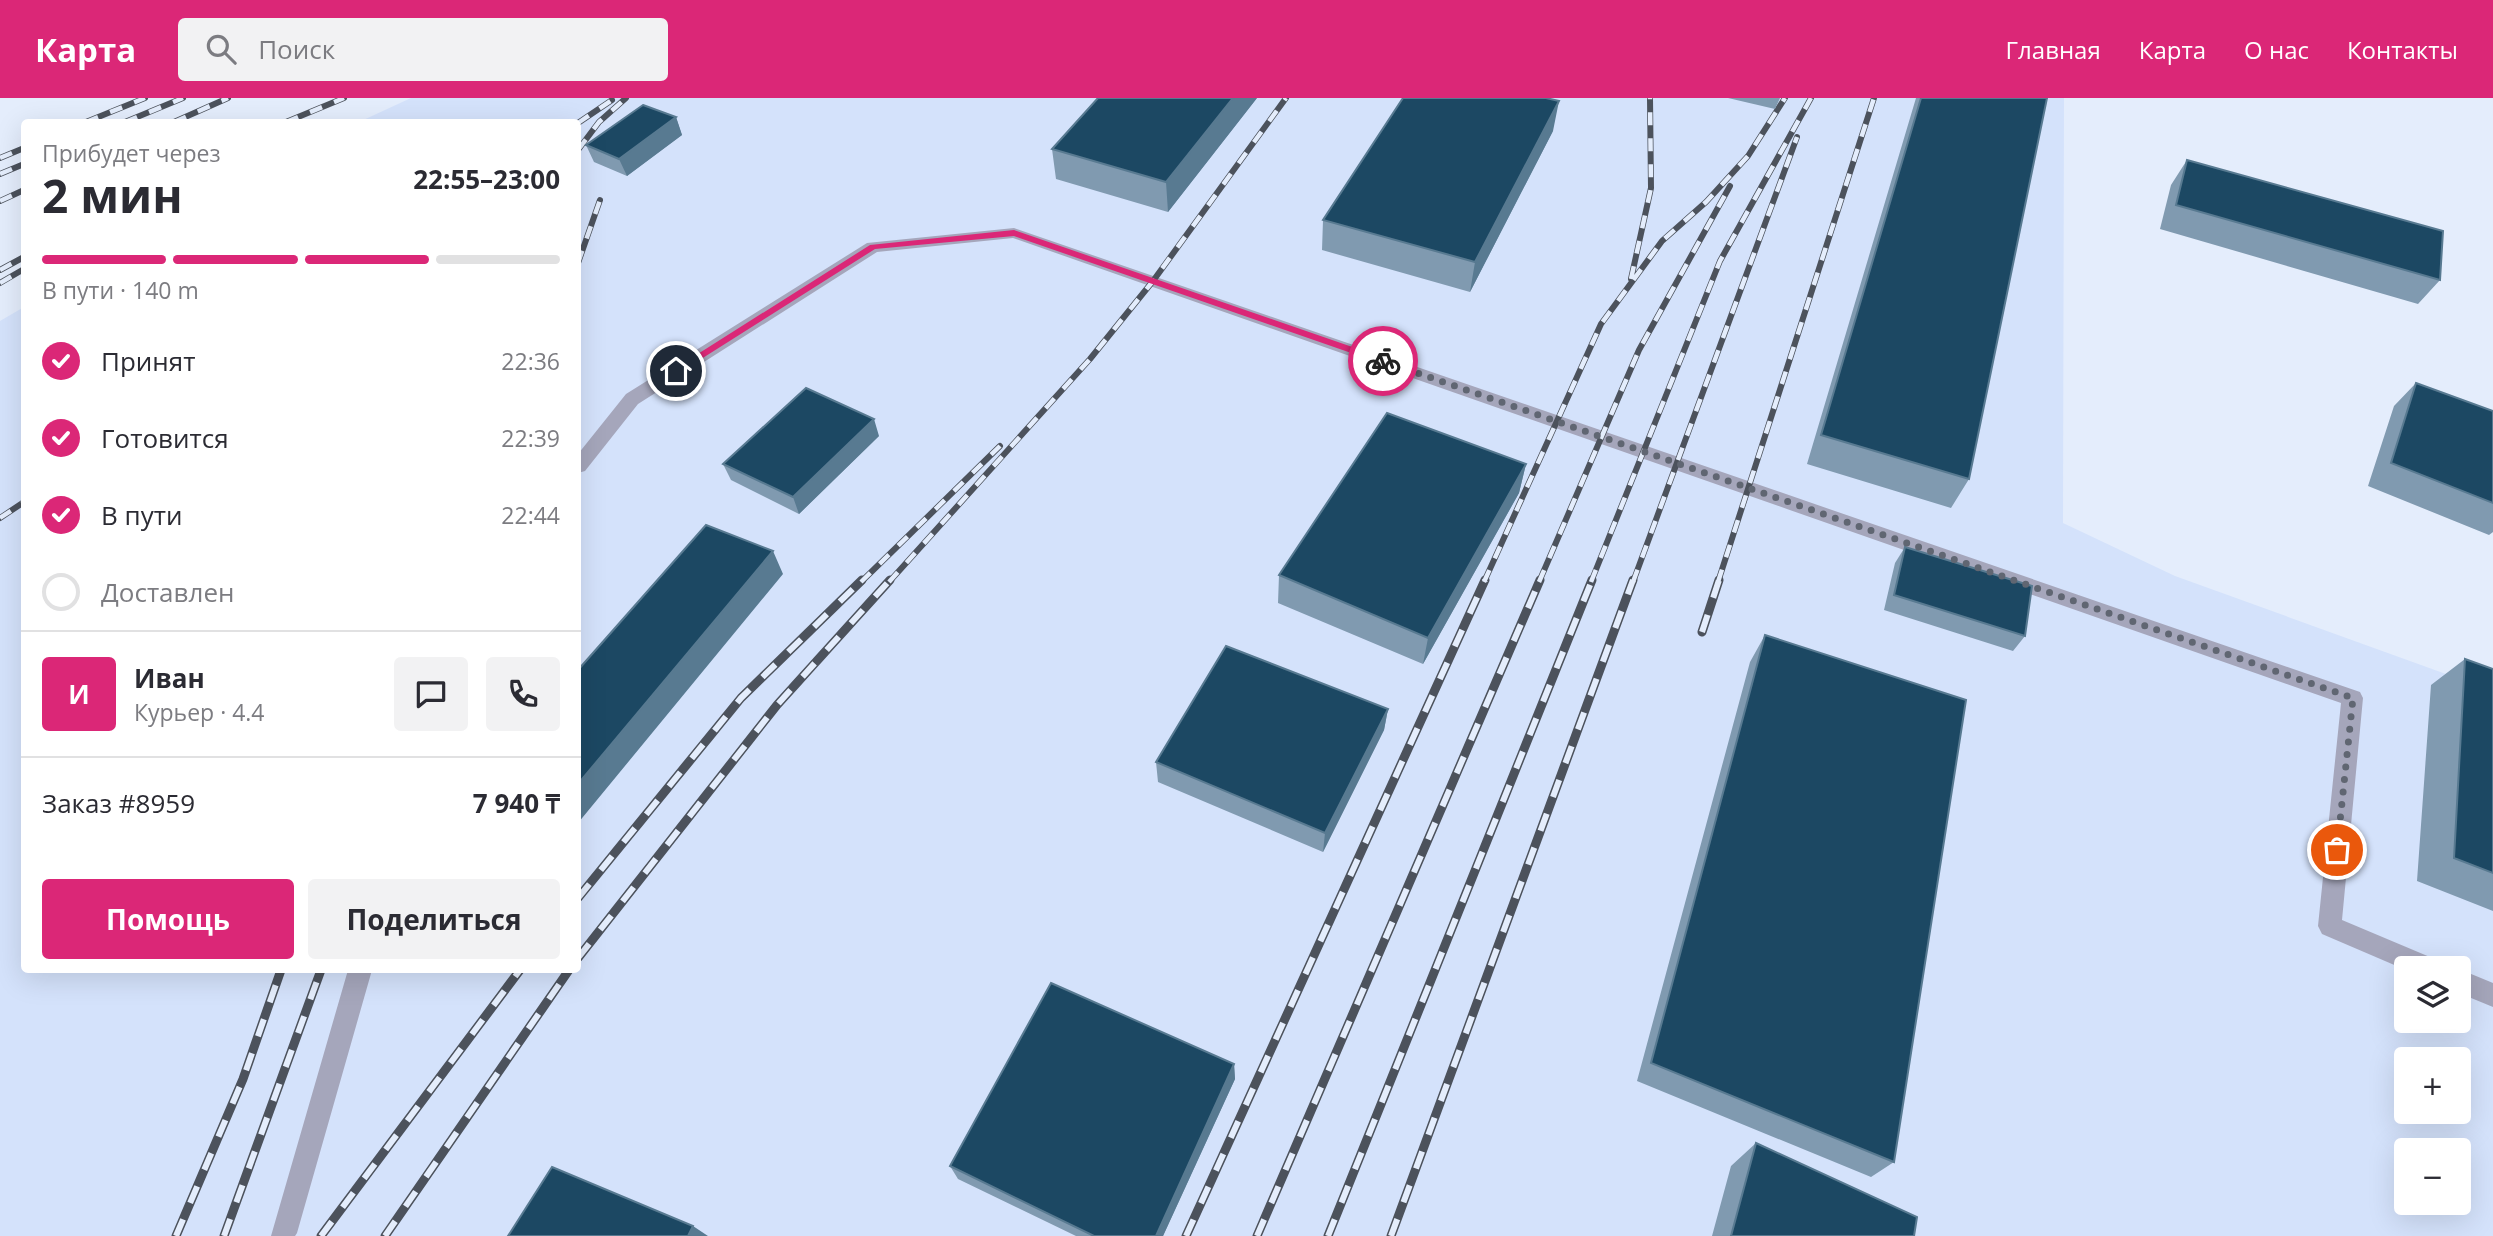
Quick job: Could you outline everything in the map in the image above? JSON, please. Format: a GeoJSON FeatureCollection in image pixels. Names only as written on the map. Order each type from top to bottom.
{"type":"FeatureCollection","features":[{"type":"Feature","properties":{"kind":"lane"},"geometry":{"type":"LineString","coordinates":[[581,462],[632,399],[873,247],[1014,233],[2353,698],[2330,926],[2400,956]]}},
{"type":"Feature","properties":{"kind":"lane"},"geometry":{"type":"LineString","coordinates":[[284,1233],[359,973]]}},
{"type":"Feature","properties":{"kind":"lane"},"geometry":{"type":"LineString","coordinates":[[2471,986],[2493,995]]}},
{"type":"Feature","properties":{"kind":"shaded area"},"geometry":{"type":"Polygon","coordinates":[[[411,98],[2064,98],[2063,523],[2175,576],[2493,691],[2493,1236],[0,1236],[0,321],[21,309],[21,973],[581,973],[581,119],[366,119],[411,98]]]}},
{"type":"Feature","properties":{"kind":"building"},"geometry":{"type":"Polygon","coordinates":[[[1098,98],[1233,98],[1166,182],[1052,149],[1098,98]]]}},
{"type":"Feature","properties":{"kind":"building"},"geometry":{"type":"Polygon","coordinates":[[[1403,98],[1546,98],[1559,101],[1475,262],[1323,220],[1403,98]]]}},
{"type":"Feature","properties":{"kind":"building"},"geometry":{"type":"Polygon","coordinates":[[[1921,98],[2047,98],[1969,479],[1821,435],[1921,98]]]}},
{"type":"Feature","properties":{"kind":"building"},"geometry":{"type":"Polygon","coordinates":[[[643,105],[676,117],[619,159],[586,145],[643,105]]]}},
{"type":"Feature","properties":{"kind":"building"},"geometry":{"type":"Polygon","coordinates":[[[2187,160],[2443,231],[2440,280],[2176,205],[2187,160]]]}},
{"type":"Feature","properties":{"kind":"building"},"geometry":{"type":"Polygon","coordinates":[[[2416,383],[2493,411],[2493,503],[2391,463],[2416,383]]]}},
{"type":"Feature","properties":{"kind":"building"},"geometry":{"type":"Polygon","coordinates":[[[806,388],[874,419],[793,497],[723,464],[806,388]]]}},
{"type":"Feature","properties":{"kind":"building"},"geometry":{"type":"Polygon","coordinates":[[[1387,413],[1526,464],[1428,638],[1279,575],[1387,413]]]}},
{"type":"Feature","properties":{"kind":"building"},"geometry":{"type":"Polygon","coordinates":[[[706,525],[773,551],[581,780],[581,667],[706,525]]]}},
{"type":"Feature","properties":{"kind":"building"},"geometry":{"type":"Polygon","coordinates":[[[1905,547],[2032,586],[2025,636],[1894,595],[1905,547]]]}},
{"type":"Feature","properties":{"kind":"building"},"geometry":{"type":"Polygon","coordinates":[[[1765,635],[1966,700],[1894,1162],[1651,1063],[1765,635]]]}},
{"type":"Feature","properties":{"kind":"building"},"geometry":{"type":"Polygon","coordinates":[[[1226,646],[1388,709],[1325,833],[1156,762],[1226,646]]]}},
{"type":"Feature","properties":{"kind":"building"},"geometry":{"type":"Polygon","coordinates":[[[2465,659],[2493,669],[2493,873],[2454,858],[2465,659]]]}},
{"type":"Feature","properties":{"kind":"building"},"geometry":{"type":"Polygon","coordinates":[[[1051,983],[1234,1064],[1156,1236],[1094,1236],[950,1166],[1051,983]]]}},
{"type":"Feature","properties":{"kind":"building"},"geometry":{"type":"Polygon","coordinates":[[[1756,1143],[1917,1217],[1914,1236],[1731,1236],[1756,1143]]]}},
{"type":"Feature","properties":{"kind":"building"},"geometry":{"type":"Polygon","coordinates":[[[552,1167],[693,1226],[688,1236],[508,1236],[552,1167]]]}},
{"type":"Feature","properties":{"kind":"railway"},"geometry":{"type":"LineString","coordinates":[[93,119],[145,98]]}},
{"type":"Feature","properties":{"kind":"railway"},"geometry":{"type":"LineString","coordinates":[[132,119],[183,98]]}},
{"type":"Feature","properties":{"kind":"railway"},"geometry":{"type":"LineString","coordinates":[[181,119],[228,98]]}},
{"type":"Feature","properties":{"kind":"railway"},"geometry":{"type":"LineString","coordinates":[[293,119],[344,98]]}},
{"type":"Feature","properties":{"kind":"railway"},"geometry":{"type":"LineString","coordinates":[[581,146],[599,122],[626,98]]}},
{"type":"Feature","properties":{"kind":"railway"},"geometry":{"type":"LineString","coordinates":[[889,582],[1090,359],[1153,281],[1286,98]]}},
{"type":"Feature","properties":{"kind":"railway"},"geometry":{"type":"LineString","coordinates":[[1631,279],[1651,188],[1650,98]]}},
{"type":"Feature","properties":{"kind":"railway"},"geometry":{"type":"LineString","coordinates":[[1484,582],[1601,324],[1662,241],[1706,202],[1748,156],[1785,98]]}},
{"type":"Feature","properties":{"kind":"railway"},"geometry":{"type":"LineString","coordinates":[[1591,582],[1720,261],[1811,98]]}},
{"type":"Feature","properties":{"kind":"railway"},"geometry":{"type":"LineString","coordinates":[[1718,582],[1874,98]]}},
{"type":"Feature","properties":{"kind":"railway"},"geometry":{"type":"LineString","coordinates":[[581,121],[612,100]]}},
{"type":"Feature","properties":{"kind":"railway"},"geometry":{"type":"LineString","coordinates":[[1633,582],[1797,137]]}},
{"type":"Feature","properties":{"kind":"railway"},"geometry":{"type":"LineString","coordinates":[[0,158],[21,149]]}},
{"type":"Feature","properties":{"kind":"railway"},"geometry":{"type":"LineString","coordinates":[[0,174],[21,165]]}},
{"type":"Feature","properties":{"kind":"railway"},"geometry":{"type":"LineString","coordinates":[[1539,582],[1639,350],[1730,186]]}},
{"type":"Feature","properties":{"kind":"railway"},"geometry":{"type":"LineString","coordinates":[[0,201],[21,191]]}},
{"type":"Feature","properties":{"kind":"railway"},"geometry":{"type":"LineString","coordinates":[[581,254],[600,200]]}},
{"type":"Feature","properties":{"kind":"railway"},"geometry":{"type":"LineString","coordinates":[[0,270],[21,259]]}},
{"type":"Feature","properties":{"kind":"railway"},"geometry":{"type":"LineString","coordinates":[[0,283],[21,271]]}},
{"type":"Feature","properties":{"kind":"railway"},"geometry":{"type":"LineString","coordinates":[[861,582],[1000,446]]}},
{"type":"Feature","properties":{"kind":"railway"},"geometry":{"type":"LineString","coordinates":[[0,518],[21,504]]}},
{"type":"Feature","properties":{"kind":"railway"},"geometry":{"type":"LineString","coordinates":[[581,894],[741,698],[862,580]]}},
{"type":"Feature","properties":{"kind":"railway"},"geometry":{"type":"LineString","coordinates":[[581,954],[777,705],[890,580]]}},
{"type":"Feature","properties":{"kind":"railway"},"geometry":{"type":"LineString","coordinates":[[1186,1236],[1485,580]]}},
{"type":"Feature","properties":{"kind":"railway"},"geometry":{"type":"LineString","coordinates":[[1257,1236],[1540,580]]}},
{"type":"Feature","properties":{"kind":"railway"},"geometry":{"type":"LineString","coordinates":[[1328,1236],[1592,580]]}},
{"type":"Feature","properties":{"kind":"railway"},"geometry":{"type":"LineString","coordinates":[[1391,1236],[1633,580]]}},
{"type":"Feature","properties":{"kind":"railway"},"geometry":{"type":"LineString","coordinates":[[1702,632],[1719,580]]}},
{"type":"Feature","properties":{"kind":"railway"},"geometry":{"type":"LineString","coordinates":[[176,1236],[243,1079],[280,973]]}},
{"type":"Feature","properties":{"kind":"railway"},"geometry":{"type":"LineString","coordinates":[[224,1236],[320,973]]}},
{"type":"Feature","properties":{"kind":"railway"},"geometry":{"type":"LineString","coordinates":[[321,1236],[518,973]]}},
{"type":"Feature","properties":{"kind":"railway"},"geometry":{"type":"LineString","coordinates":[[385,1236],[567,973]]}},
{"type":"Feature","properties":{"kind":"way so far"},"geometry":{"type":"LineString","coordinates":[[1383,361],[2353,698],[2337,850]]}},
{"type":"Feature","properties":{"kind":"route"},"geometry":{"type":"LineString","coordinates":[[676,371],[873,247],[1014,233],[1383,361]]}}]}
